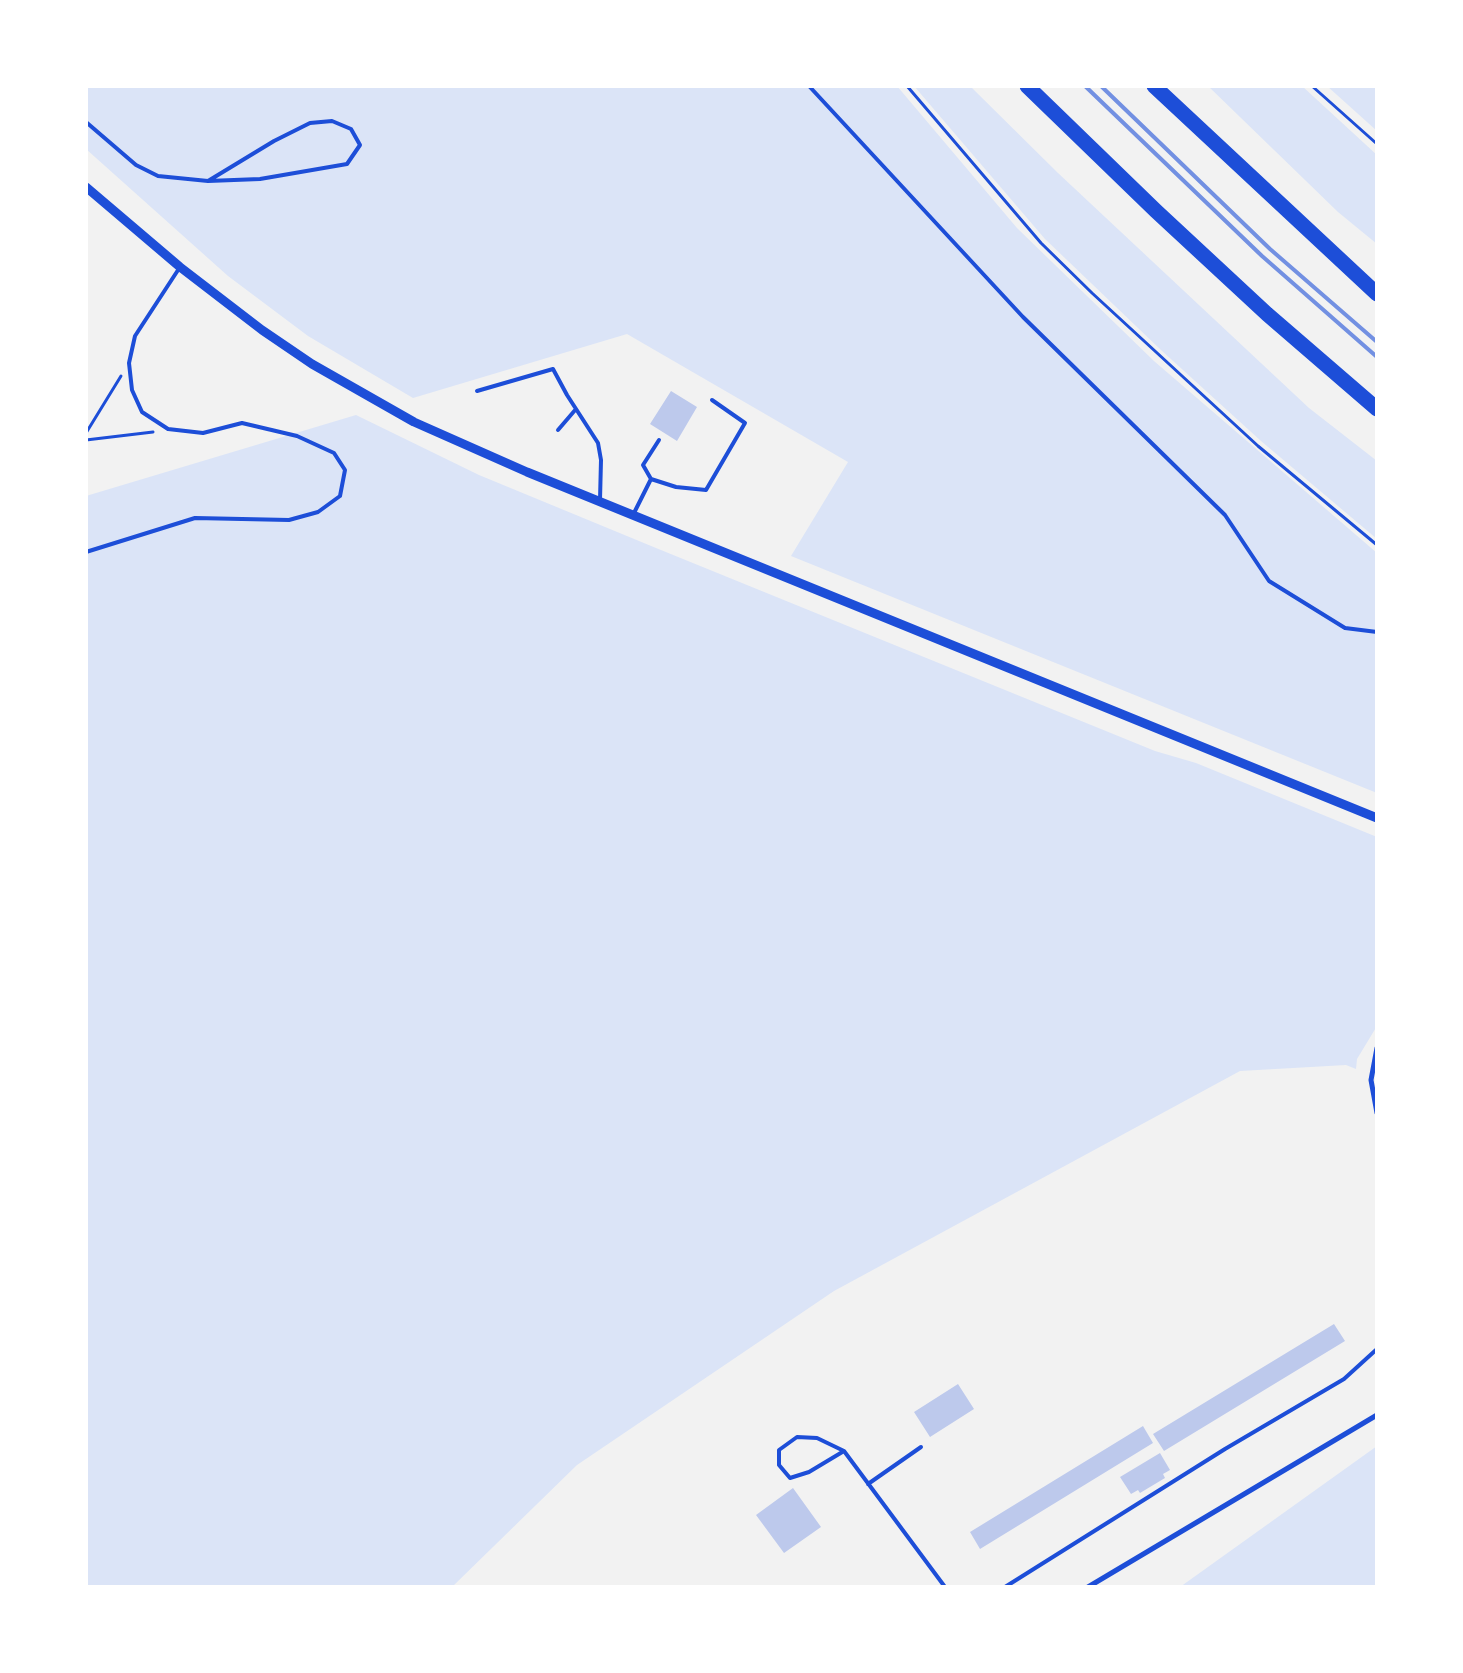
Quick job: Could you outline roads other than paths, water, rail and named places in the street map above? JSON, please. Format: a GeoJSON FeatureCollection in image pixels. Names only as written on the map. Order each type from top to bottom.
{"type":"FeatureCollection","features":[{"type":"Feature","properties":{"kind":"highway"},"geometry":{"type":"LineString","coordinates":[[1027,86],[1156,212],[1267,314],[1377,409]]}},
{"type":"Feature","properties":{"kind":"highway"},"geometry":{"type":"LineString","coordinates":[[1154,86],[1377,294]]}},
{"type":"Feature","properties":{"kind":"street"},"geometry":{"type":"LineString","coordinates":[[86,187],[180,267],[269,335],[312,364],[385,406],[471,448],[600,502],[1377,818]]}},
{"type":"Feature","properties":{"kind":"street"},"geometry":{"type":"LineString","coordinates":[[1377,1048],[1371,1080],[1377,1113]]}},
{"type":"Feature","properties":{"kind":"street"},"geometry":{"type":"LineString","coordinates":[[1088,1587],[1377,1415]]}},
{"type":"Feature","properties":{"kind":"lane"},"geometry":{"type":"LineString","coordinates":[[809,86],[1023,318],[1225,516],[1268,581],[1345,628],[1377,632]]}},
{"type":"Feature","properties":{"kind":"lane"},"geometry":{"type":"LineString","coordinates":[[86,122],[136,164],[158,176],[208,181],[260,179],[347,164],[360,145],[352,129],[332,121],[310,123],[274,141],[208,181]]}},
{"type":"Feature","properties":{"kind":"lane"},"geometry":{"type":"LineString","coordinates":[[86,552],[195,518],[289,520],[318,512],[340,496],[345,470],[334,453],[297,436],[242,424],[203,433],[168,430],[142,412],[132,390],[129,363],[134,336],[180,267]]}},
{"type":"Feature","properties":{"kind":"lane"},"geometry":{"type":"LineString","coordinates":[[477,391],[553,369],[598,443],[601,460],[600,502]]}},
{"type":"Feature","properties":{"kind":"lane"},"geometry":{"type":"LineString","coordinates":[[659,440],[643,465],[651,478],[676,487],[706,490],[745,422],[712,400]]}},
{"type":"Feature","properties":{"kind":"lane"},"geometry":{"type":"LineString","coordinates":[[558,430],[576,409]]}},
{"type":"Feature","properties":{"kind":"lane"},"geometry":{"type":"LineString","coordinates":[[633,515],[651,478]]}},
{"type":"Feature","properties":{"kind":"lane"},"geometry":{"type":"LineString","coordinates":[[1005,1587],[1225,1449],[1344,1379],[1377,1348]]}},
{"type":"Feature","properties":{"kind":"lane"},"geometry":{"type":"LineString","coordinates":[[844,1451],[809,1472],[790,1478],[779,1465],[779,1450],[797,1437],[817,1438],[844,1451],[945,1587]]}},
{"type":"Feature","properties":{"kind":"lane"},"geometry":{"type":"LineString","coordinates":[[868,1484],[921,1447]]}},
{"type":"Feature","properties":{"kind":"railway"},"geometry":{"type":"LineString","coordinates":[[1085,86],[1262,256],[1377,357]]}},
{"type":"Feature","properties":{"kind":"railway"},"geometry":{"type":"LineString","coordinates":[[1101,86],[1270,249],[1377,342]]}}]}
